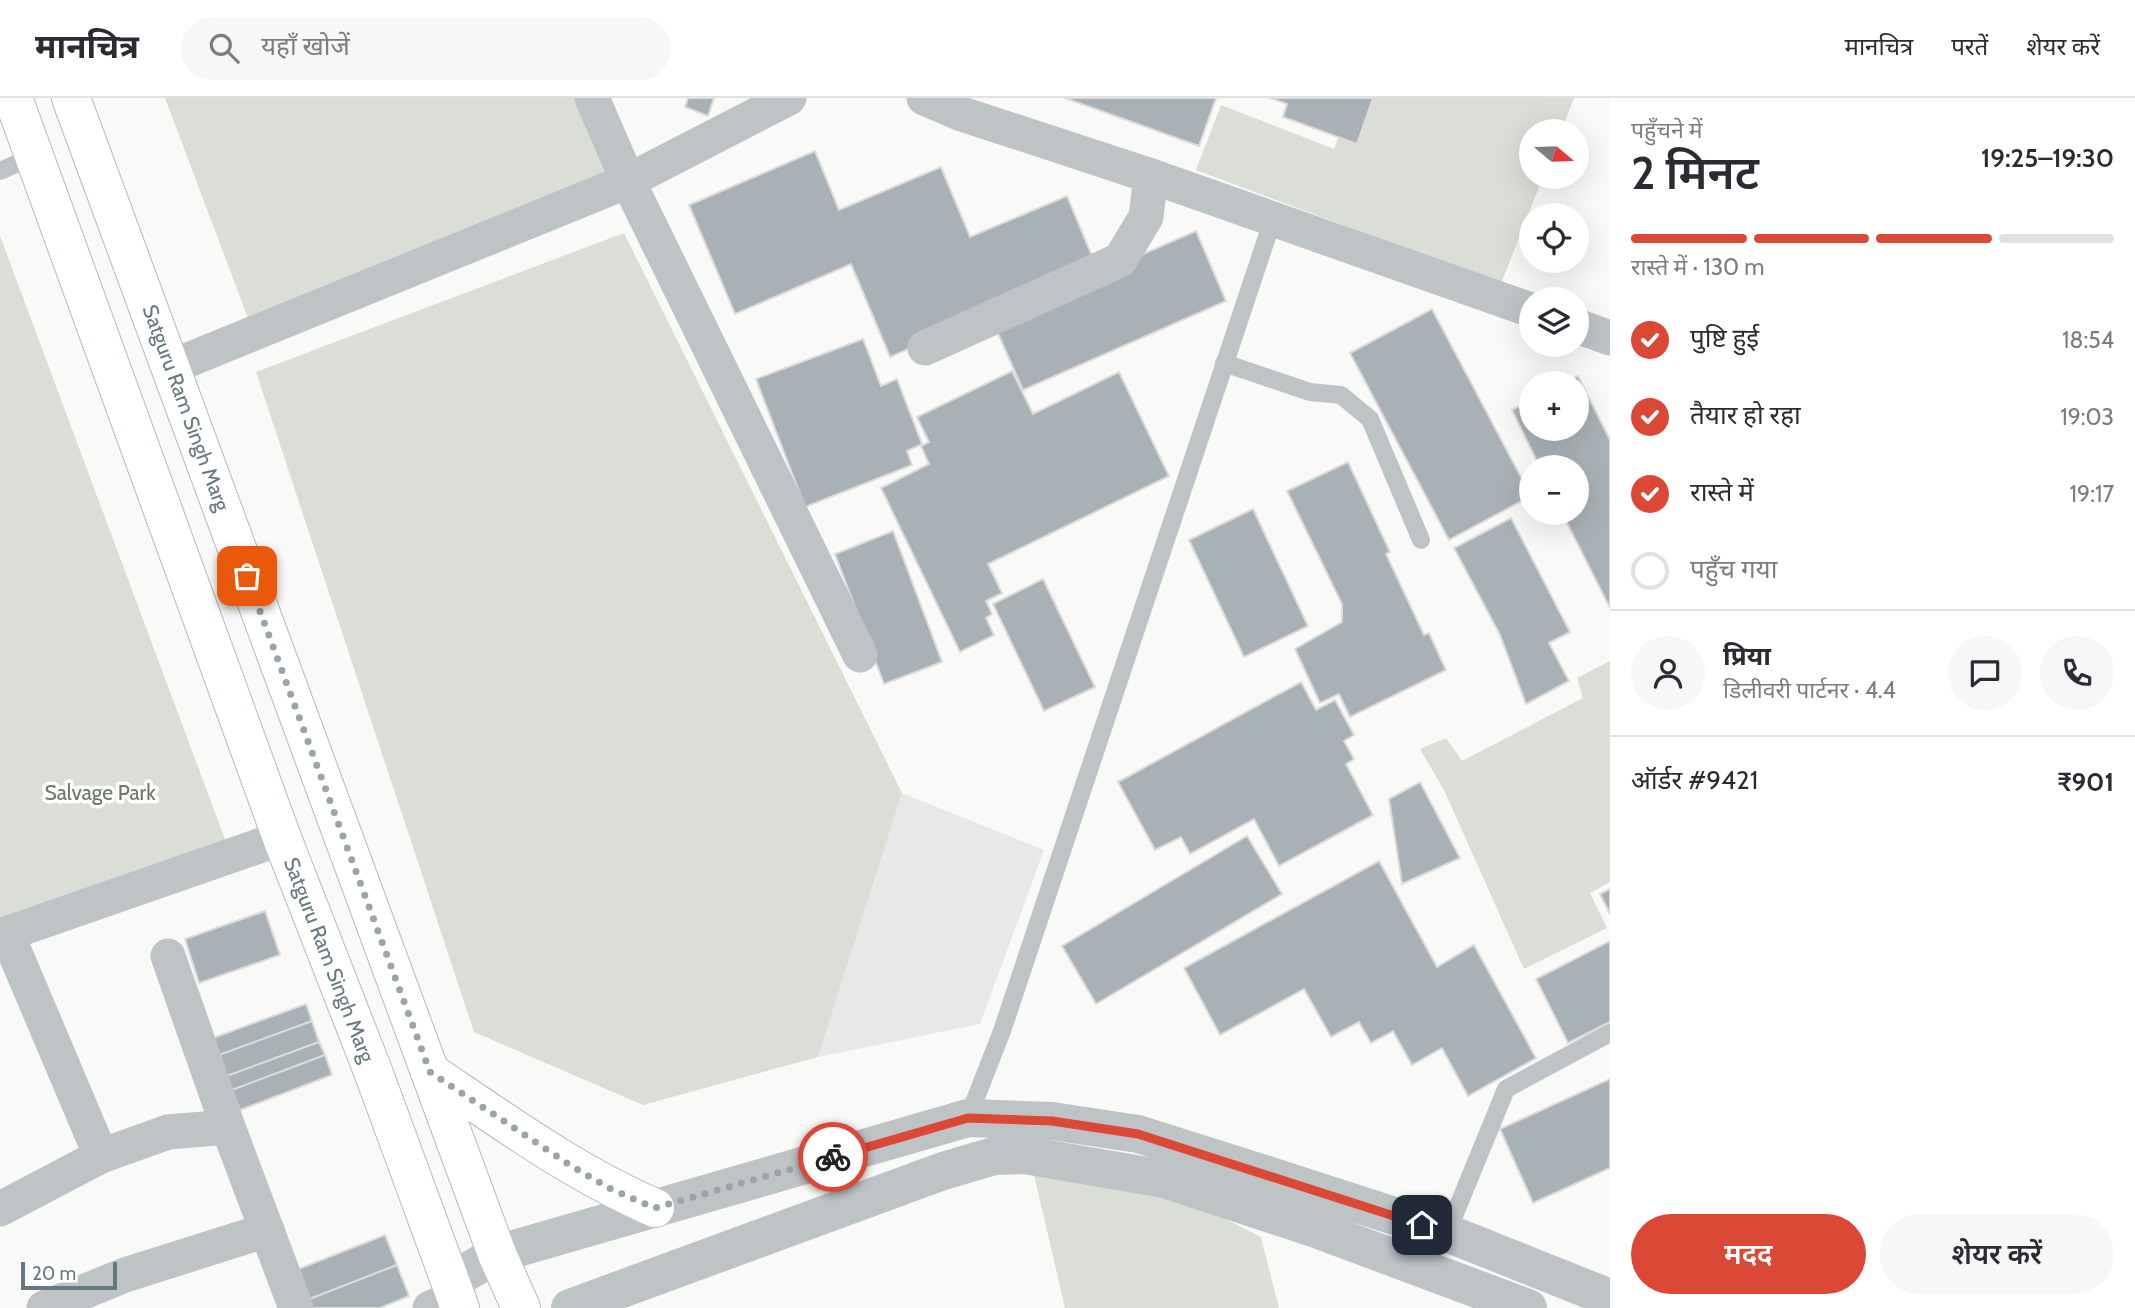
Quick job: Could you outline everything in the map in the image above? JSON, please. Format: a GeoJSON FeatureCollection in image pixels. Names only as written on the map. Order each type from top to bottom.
{"type":"FeatureCollection","features":[{"type":"Feature","properties":{"kind":"main road","name":"Satguru Ram Singh Marg"},"geometry":{"type":"LineString","coordinates":[[13,98],[17,163],[374,1074],[449,1299]]}},
{"type":"Feature","properties":{"kind":"main road","name":"Satguru Ram Singh Marg"},"geometry":{"type":"LineString","coordinates":[[71,98],[497,1254],[521,1308]]}},
{"type":"Feature","properties":{"kind":"main road"},"geometry":{"type":"LineString","coordinates":[[430,1072],[573,1167],[611,1189],[655,1208]]}},
{"type":"Feature","properties":{"kind":"street"},"geometry":{"type":"LineString","coordinates":[[592,98],[628,181],[859,654]]}},
{"type":"Feature","properties":{"kind":"street"},"geometry":{"type":"LineString","coordinates":[[171,367],[628,181],[789,98]]}},
{"type":"Feature","properties":{"kind":"street"},"geometry":{"type":"LineString","coordinates":[[924,98],[961,105],[1150,176],[1519,306]]}},
{"type":"Feature","properties":{"kind":"street"},"geometry":{"type":"LineString","coordinates":[[925,348],[1120,260],[1146,218],[1150,176]]}},
{"type":"Feature","properties":{"kind":"street"},"geometry":{"type":"LineString","coordinates":[[1589,330],[1610,338]]}},
{"type":"Feature","properties":{"kind":"street"},"geometry":{"type":"LineString","coordinates":[[101,1156],[4,935],[282,838]]}},
{"type":"Feature","properties":{"kind":"street"},"geometry":{"type":"LineString","coordinates":[[168,956],[296,1308]]}},
{"type":"Feature","properties":{"kind":"street"},"geometry":{"type":"LineString","coordinates":[[449,1299],[497,1254],[968,1118],[1052,1121],[1138,1134],[1447,1233],[1610,1298]]}},
{"type":"Feature","properties":{"kind":"street"},"geometry":{"type":"LineString","coordinates":[[0,1209],[101,1156],[169,1132],[228,1127]]}},
{"type":"Feature","properties":{"kind":"street"},"geometry":{"type":"LineString","coordinates":[[570,1308],[943,1171],[995,1156],[1026,1155],[1164,1179],[1340,1238],[1528,1308]]}},
{"type":"Feature","properties":{"kind":"street"},"geometry":{"type":"LineString","coordinates":[[44,1308],[125,1275],[267,1230]]}},
{"type":"Feature","properties":{"kind":"lane"},"geometry":{"type":"LineString","coordinates":[[968,1118],[1002,1031],[1273,219]]}},
{"type":"Feature","properties":{"kind":"lane"},"geometry":{"type":"LineString","coordinates":[[1224,363],[1310,392],[1341,395],[1370,419],[1421,540]]}},
{"type":"Feature","properties":{"kind":"lane"},"geometry":{"type":"LineString","coordinates":[[1447,1233],[1506,1089],[1610,1033]]}},
{"type":"Feature","properties":{"kind":"shaded area"},"geometry":{"type":"Polygon","coordinates":[[[902,793],[1044,850],[980,1024],[818,1057],[902,793]]]}},
{"type":"Feature","properties":{"kind":"green space"},"geometry":{"type":"Polygon","coordinates":[[[165,98],[580,98],[621,172],[248,318],[165,98]]]}},
{"type":"Feature","properties":{"kind":"green space"},"geometry":{"type":"Polygon","coordinates":[[[1354,98],[1574,98],[1566,119],[1519,119],[1519,189],[1538,189],[1533,203],[1519,203],[1519,238],[1501,284],[1196,170],[1221,105],[1334,149],[1354,98]]]}},
{"type":"Feature","properties":{"kind":"green space"},"geometry":{"type":"Polygon","coordinates":[[[624,233],[902,793],[818,1057],[643,1105],[474,1032],[256,372],[624,233]]]}},
{"type":"Feature","properties":{"kind":"green space","name":"Salvage Park"},"geometry":{"type":"Polygon","coordinates":[[[0,236],[226,842],[0,958],[0,236]]]}},
{"type":"Feature","properties":{"kind":"green space"},"geometry":{"type":"Polygon","coordinates":[[[1610,661],[1610,882],[1590,893],[1607,928],[1524,969],[1444,790],[1420,749],[1446,738],[1462,761],[1583,698],[1577,678],[1610,661]]]}},
{"type":"Feature","properties":{"kind":"green space"},"geometry":{"type":"Polygon","coordinates":[[[1107,1159],[1261,1237],[1279,1308],[1065,1308],[1031,1162],[1107,1159]]]}},
{"type":"Feature","properties":{"kind":"building"},"geometry":{"type":"Polygon","coordinates":[[[688,98],[714,98],[708,116],[685,107],[688,98]]]}},
{"type":"Feature","properties":{"kind":"building"},"geometry":{"type":"Polygon","coordinates":[[[1065,98],[1216,98],[1199,146],[1065,98]]]}},
{"type":"Feature","properties":{"kind":"building"},"geometry":{"type":"Polygon","coordinates":[[[1270,98],[1373,98],[1357,144],[1283,117],[1287,104],[1270,98]]]}},
{"type":"Feature","properties":{"kind":"building"},"geometry":{"type":"Polygon","coordinates":[[[815,151],[839,210],[941,167],[970,237],[1067,196],[1097,268],[890,357],[851,264],[735,314],[689,205],[815,151]]]}},
{"type":"Feature","properties":{"kind":"building"},"geometry":{"type":"Polygon","coordinates":[[[1196,231],[1226,301],[1023,390],[992,320],[1196,231]]]}},
{"type":"Feature","properties":{"kind":"building"},"geometry":{"type":"Polygon","coordinates":[[[1432,309],[1519,473],[1519,502],[1449,540],[1350,353],[1432,309]]]}},
{"type":"Feature","properties":{"kind":"building"},"geometry":{"type":"Polygon","coordinates":[[[863,339],[881,386],[897,379],[922,444],[907,451],[912,465],[805,507],[756,379],[863,339]]]}},
{"type":"Feature","properties":{"kind":"building"},"geometry":{"type":"Polygon","coordinates":[[[1012,371],[1033,414],[1119,372],[1169,476],[988,564],[1002,593],[986,601],[992,614],[986,618],[994,635],[960,652],[881,488],[929,464],[921,446],[929,442],[917,417],[1012,371]]]}},
{"type":"Feature","properties":{"kind":"building"},"geometry":{"type":"Polygon","coordinates":[[[1589,398],[1610,440],[1610,608],[1568,525],[1589,525],[1589,455],[1534,455],[1527,441],[1589,441],[1589,398]]]}},
{"type":"Feature","properties":{"kind":"building"},"geometry":{"type":"Polygon","coordinates":[[[1519,406],[1519,424],[1512,410],[1519,406]]]}},
{"type":"Feature","properties":{"kind":"building"},"geometry":{"type":"Polygon","coordinates":[[[1348,462],[1390,552],[1386,554],[1424,635],[1429,633],[1446,670],[1350,717],[1339,694],[1320,703],[1295,649],[1342,622],[1342,604],[1287,491],[1348,462]]]}},
{"type":"Feature","properties":{"kind":"building"},"geometry":{"type":"Polygon","coordinates":[[[1253,509],[1308,626],[1244,657],[1189,540],[1253,509]]]}},
{"type":"Feature","properties":{"kind":"building"},"geometry":{"type":"Polygon","coordinates":[[[1511,518],[1570,632],[1549,643],[1569,681],[1526,704],[1500,635],[1454,548],[1511,518]]]}},
{"type":"Feature","properties":{"kind":"building"},"geometry":{"type":"Polygon","coordinates":[[[893,531],[942,662],[884,684],[835,554],[893,531]]]}},
{"type":"Feature","properties":{"kind":"building"},"geometry":{"type":"Polygon","coordinates":[[[1043,579],[1095,687],[1044,711],[993,604],[1043,579]]]}},
{"type":"Feature","properties":{"kind":"building"},"geometry":{"type":"Polygon","coordinates":[[[1301,682],[1316,710],[1335,700],[1354,735],[1344,741],[1354,759],[1346,764],[1373,815],[1279,866],[1254,819],[1190,854],[1181,837],[1155,850],[1118,782],[1301,682]]]}},
{"type":"Feature","properties":{"kind":"building"},"geometry":{"type":"Polygon","coordinates":[[[1420,782],[1460,858],[1402,884],[1389,799],[1420,782]]]}},
{"type":"Feature","properties":{"kind":"building"},"geometry":{"type":"Polygon","coordinates":[[[1247,836],[1282,894],[1096,1004],[1062,946],[1247,836]]]}},
{"type":"Feature","properties":{"kind":"building"},"geometry":{"type":"Polygon","coordinates":[[[1379,861],[1437,967],[1474,945],[1536,1058],[1468,1096],[1442,1048],[1412,1065],[1393,1031],[1371,1043],[1359,1022],[1331,1037],[1304,989],[1220,1035],[1184,968],[1379,861]]]}},
{"type":"Feature","properties":{"kind":"building"},"geometry":{"type":"Polygon","coordinates":[[[1610,889],[1610,914],[1600,894],[1610,889]]]}},
{"type":"Feature","properties":{"kind":"building"},"geometry":{"type":"Polygon","coordinates":[[[265,911],[280,955],[199,983],[185,939],[265,911]]]}},
{"type":"Feature","properties":{"kind":"building"},"geometry":{"type":"Polygon","coordinates":[[[1610,941],[1610,1022],[1568,1043],[1536,979],[1610,941]]]}},
{"type":"Feature","properties":{"kind":"building"},"geometry":{"type":"Polygon","coordinates":[[[306,1004],[312,1021],[219,1055],[213,1038],[306,1004]]]}},
{"type":"Feature","properties":{"kind":"building"},"geometry":{"type":"Polygon","coordinates":[[[312,1021],[319,1042],[227,1076],[219,1055],[312,1021]]]}},
{"type":"Feature","properties":{"kind":"building"},"geometry":{"type":"Polygon","coordinates":[[[319,1042],[325,1055],[232,1090],[227,1076],[319,1042]]]}},
{"type":"Feature","properties":{"kind":"building"},"geometry":{"type":"Polygon","coordinates":[[[325,1055],[332,1075],[240,1110],[232,1090],[325,1055]]]}},
{"type":"Feature","properties":{"kind":"building"},"geometry":{"type":"Polygon","coordinates":[[[1610,1079],[1610,1168],[1533,1203],[1500,1129],[1610,1079]]]}},
{"type":"Feature","properties":{"kind":"building"},"geometry":{"type":"Polygon","coordinates":[[[385,1235],[397,1265],[307,1300],[296,1270],[385,1235]]]}},
{"type":"Feature","properties":{"kind":"building"},"geometry":{"type":"Polygon","coordinates":[[[397,1265],[409,1296],[380,1308],[311,1308],[307,1300],[397,1265]]]}},
{"type":"Feature","properties":{"kind":"way so far"},"geometry":{"type":"LineString","coordinates":[[247,576],[430,1072],[573,1167],[611,1189],[655,1208],[833,1157]]}},
{"type":"Feature","properties":{"kind":"route"},"geometry":{"type":"LineString","coordinates":[[833,1157],[968,1118],[1052,1121],[1138,1134],[1422,1225]]}}]}
